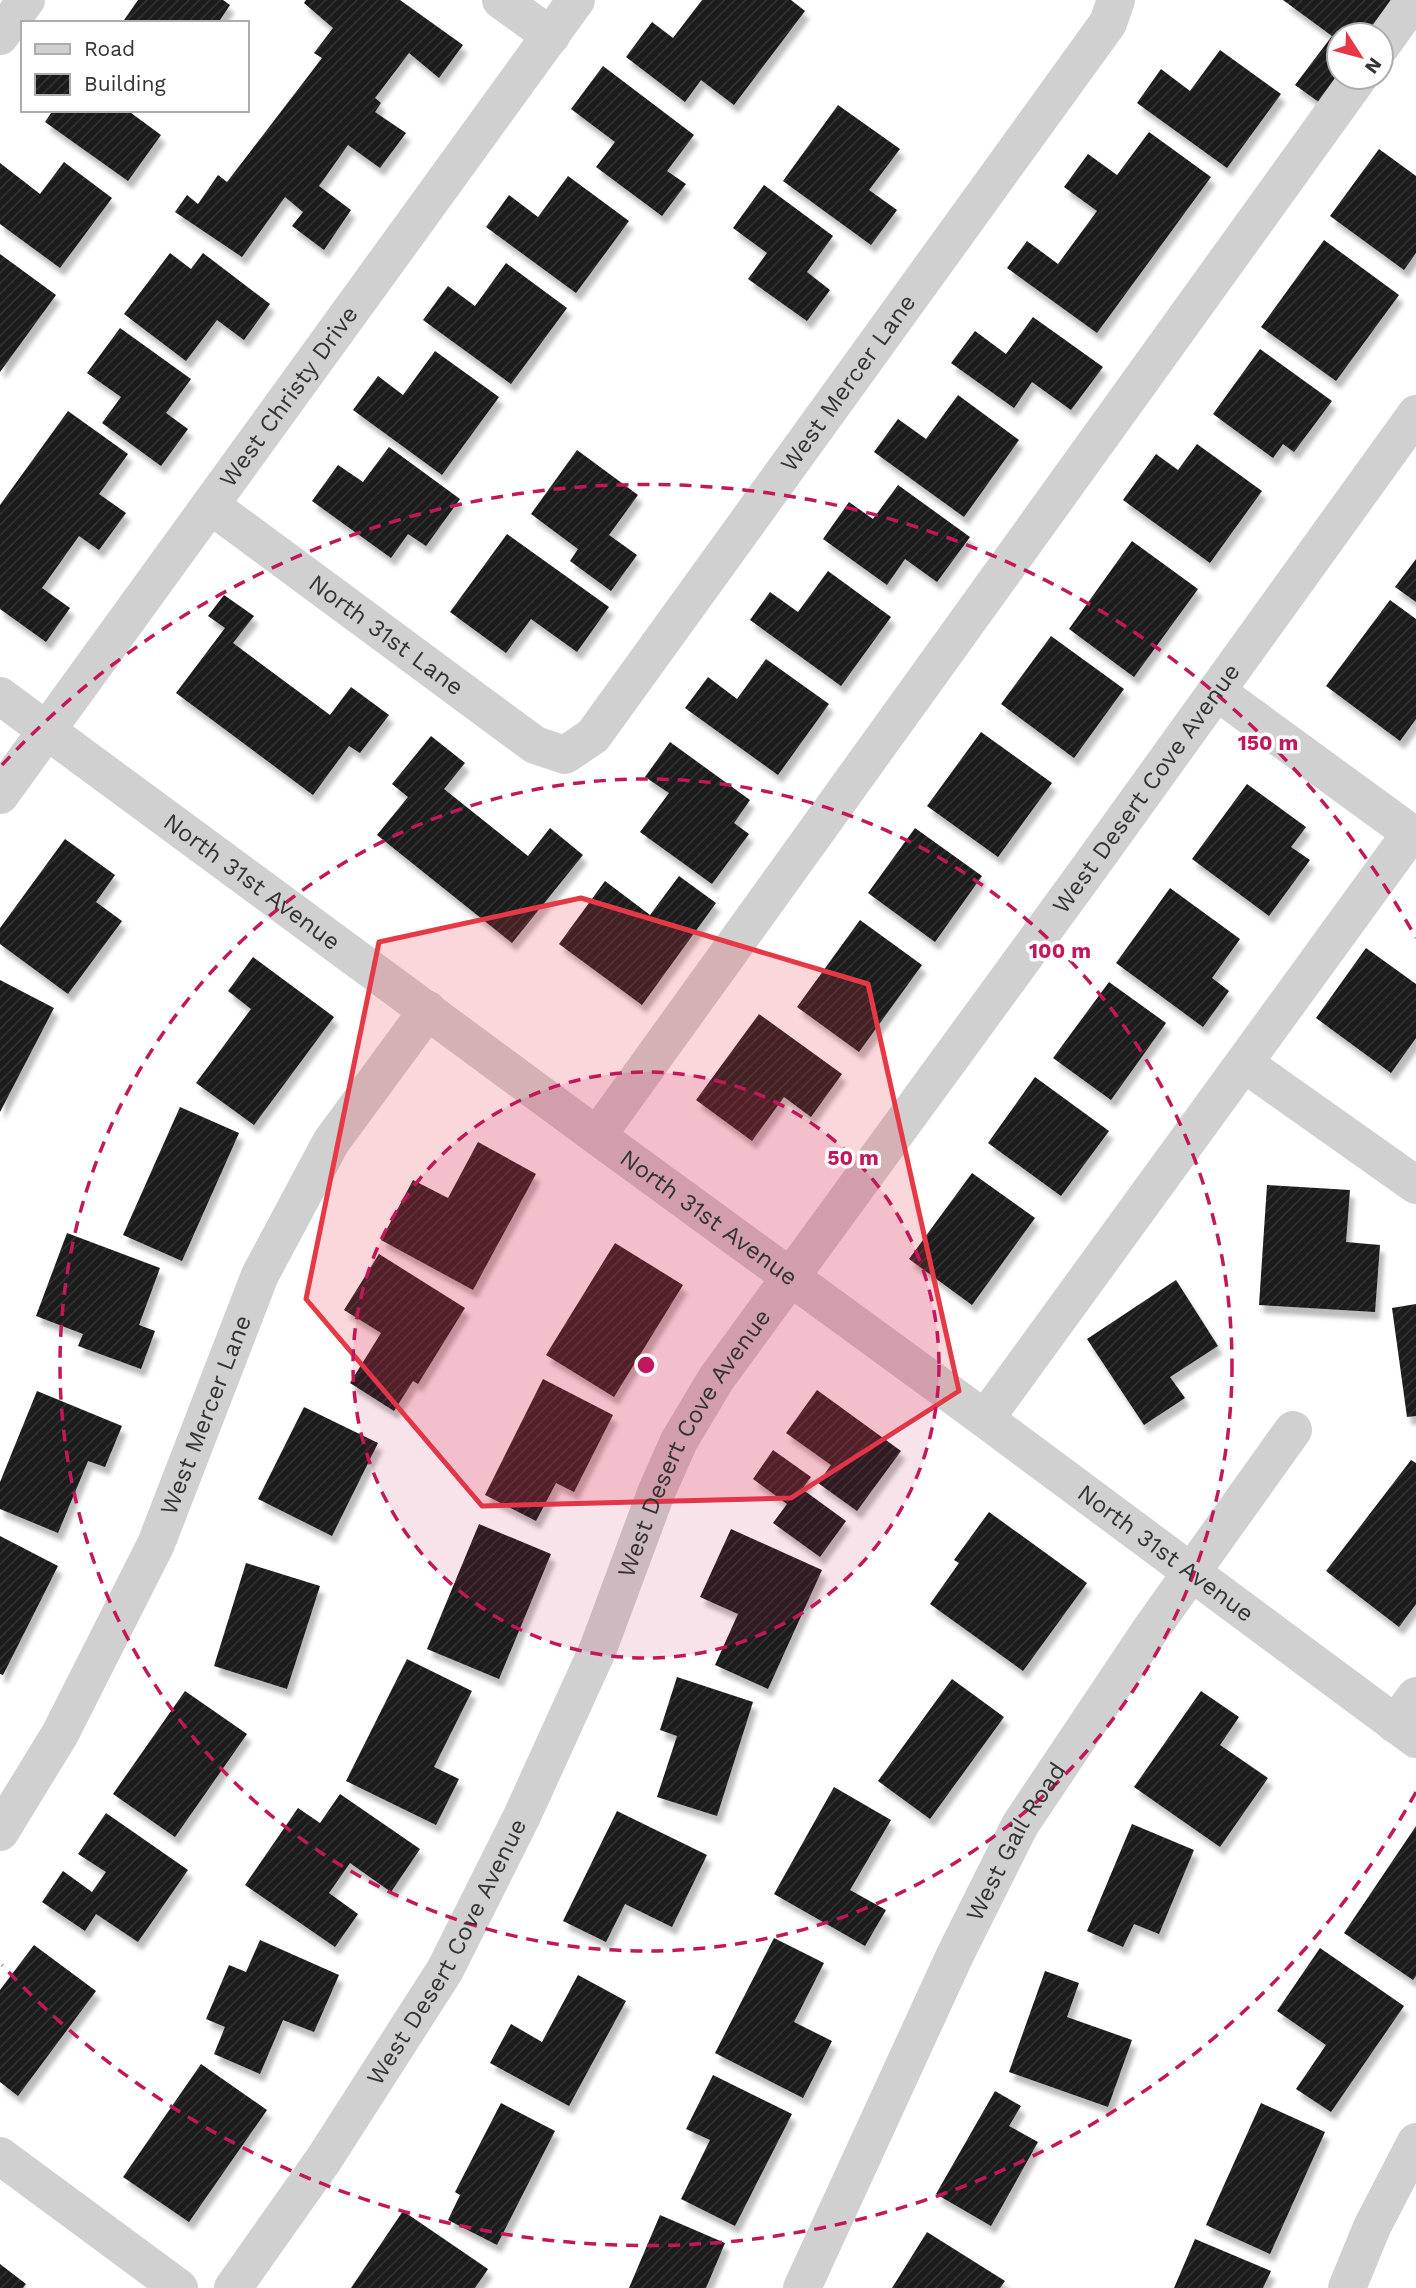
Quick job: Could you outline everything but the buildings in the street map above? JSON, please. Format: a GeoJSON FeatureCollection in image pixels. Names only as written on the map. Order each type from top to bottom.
{"type":"FeatureCollection","features":[{"type":"Feature","properties":{"kind":"street"},"geometry":{"type":"LineString","coordinates":[[0,36],[26,0]]}},
{"type":"Feature","properties":{"kind":"street"},"geometry":{"type":"LineString","coordinates":[[501,0],[551,36]]}},
{"type":"Feature","properties":{"kind":"street","name":"West Christy Drive"},"geometry":{"type":"LineString","coordinates":[[0,795],[576,0]]}},
{"type":"Feature","properties":{"kind":"street","name":"West Mercer Lane"},"geometry":{"type":"LineString","coordinates":[[565,755],[593,736],[1108,23],[1116,0]]}},
{"type":"Feature","properties":{"kind":"street"},"geometry":{"type":"LineString","coordinates":[[1395,26],[1414,0]]}},
{"type":"Feature","properties":{"kind":"street"},"geometry":{"type":"LineString","coordinates":[[597,1136],[1349,91]]}},
{"type":"Feature","properties":{"kind":"street","name":"West Desert Cove Avenue"},"geometry":{"type":"LineString","coordinates":[[233,2288],[324,2160],[445,1970],[522,1816],[598,1648],[656,1493],[679,1441],[716,1379],[1416,414]]}},
{"type":"Feature","properties":{"kind":"street","name":"North 31st Lane"},"geometry":{"type":"LineString","coordinates":[[210,505],[535,745],[565,755]]}},
{"type":"Feature","properties":{"kind":"street"},"geometry":{"type":"LineString","coordinates":[[985,1419],[1414,835],[1216,691]]}},
{"type":"Feature","properties":{"kind":"street","name":"North 31st Avenue"},"geometry":{"type":"LineString","coordinates":[[0,696],[1192,1573],[1409,1720]]}},
{"type":"Feature","properties":{"kind":"street","name":"West Mercer Lane"},"geometry":{"type":"LineString","coordinates":[[0,1832],[60,1734],[156,1544],[260,1275],[331,1142],[428,1010]]}},
{"type":"Feature","properties":{"kind":"street"},"geometry":{"type":"LineString","coordinates":[[1245,1064],[1416,1185]]}},
{"type":"Feature","properties":{"kind":"street","name":"West Gail Road"},"geometry":{"type":"LineString","coordinates":[[802,2288],[955,1955],[1020,1825],[1094,1712],[1293,1430]]}},
{"type":"Feature","properties":{"kind":"street"},"geometry":{"type":"LineString","coordinates":[[1347,2288],[1372,2227],[1416,2142]]}},
{"type":"Feature","properties":{"kind":"street"},"geometry":{"type":"LineString","coordinates":[[0,2156],[179,2288]]}},
{"type":"Feature","properties":{"kind":"highlighted area"},"geometry":{"type":"Polygon","coordinates":[[[581,898],[868,984],[959,1391],[791,1498],[482,1506],[306,1299],[379,942],[581,898]]]}}]}
